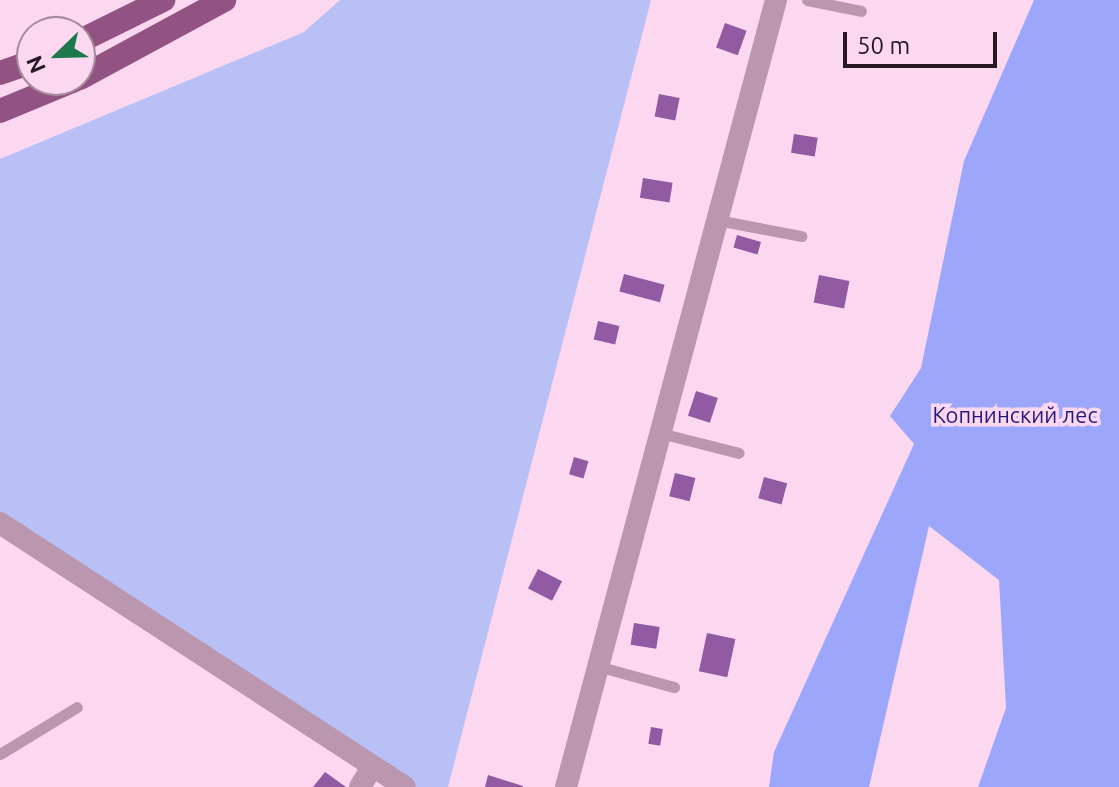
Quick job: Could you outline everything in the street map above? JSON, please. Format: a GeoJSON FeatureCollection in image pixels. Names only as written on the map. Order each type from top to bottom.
{"type":"FeatureCollection","features":[{"type":"Feature","properties":{"kind":"main road"},"geometry":{"type":"LineString","coordinates":[[96,33],[163,0]]}},
{"type":"Feature","properties":{"kind":"main road"},"geometry":{"type":"LineString","coordinates":[[96,69],[224,0]]}},
{"type":"Feature","properties":{"kind":"main road"},"geometry":{"type":"LineString","coordinates":[[0,111],[37,96]]}},
{"type":"Feature","properties":{"kind":"street"},"geometry":{"type":"LineString","coordinates":[[566,787],[776,0]]}},
{"type":"Feature","properties":{"kind":"street"},"geometry":{"type":"LineString","coordinates":[[0,523],[405,787]]}},
{"type":"Feature","properties":{"kind":"street"},"geometry":{"type":"LineString","coordinates":[[360,787],[372,767]]}},
{"type":"Feature","properties":{"kind":"lane"},"geometry":{"type":"LineString","coordinates":[[807,0],[861,11]]}},
{"type":"Feature","properties":{"kind":"lane"},"geometry":{"type":"LineString","coordinates":[[717,220],[801,236]]}},
{"type":"Feature","properties":{"kind":"lane"},"geometry":{"type":"LineString","coordinates":[[660,433],[739,453]]}},
{"type":"Feature","properties":{"kind":"lane"},"geometry":{"type":"LineString","coordinates":[[597,666],[674,687]]}},
{"type":"Feature","properties":{"kind":"lane"},"geometry":{"type":"LineString","coordinates":[[0,754],[77,707]]}},
{"type":"Feature","properties":{"kind":"shaded area"},"geometry":{"type":"Polygon","coordinates":[[[340,0],[651,0],[448,787],[405,787],[0,523],[0,159],[304,32],[340,0]]]}},
{"type":"Feature","properties":{"kind":"green space","name":"Копнинский лес"},"geometry":{"type":"Polygon","coordinates":[[[1034,0],[1119,0],[1119,787],[978,787],[1006,708],[999,580],[929,526],[869,787],[769,787],[774,752],[914,444],[890,416],[921,368],[964,161],[1034,0]]]}},
{"type":"Feature","properties":{"kind":"building"},"geometry":{"type":"Polygon","coordinates":[[[725,23],[747,31],[738,55],[716,47],[725,23]]]}},
{"type":"Feature","properties":{"kind":"building"},"geometry":{"type":"Polygon","coordinates":[[[659,94],[680,98],[675,121],[655,117],[659,94]]]}},
{"type":"Feature","properties":{"kind":"building"},"geometry":{"type":"Polygon","coordinates":[[[794,134],[818,138],[815,157],[791,153],[794,134]]]}},
{"type":"Feature","properties":{"kind":"building"},"geometry":{"type":"Polygon","coordinates":[[[643,178],[673,183],[670,202],[640,198],[643,178]]]}},
{"type":"Feature","properties":{"kind":"building"},"geometry":{"type":"Polygon","coordinates":[[[737,235],[761,242],[757,254],[733,247],[737,235]]]}},
{"type":"Feature","properties":{"kind":"building"},"geometry":{"type":"Polygon","coordinates":[[[624,274],[665,285],[660,302],[619,291],[624,274]]]}},
{"type":"Feature","properties":{"kind":"building"},"geometry":{"type":"Polygon","coordinates":[[[819,275],[849,281],[844,308],[814,302],[819,275]]]}},
{"type":"Feature","properties":{"kind":"building"},"geometry":{"type":"Polygon","coordinates":[[[598,321],[619,326],[615,344],[594,340],[598,321]]]}},
{"type":"Feature","properties":{"kind":"building"},"geometry":{"type":"Polygon","coordinates":[[[696,391],[718,398],[710,423],[688,416],[696,391]]]}},
{"type":"Feature","properties":{"kind":"building"},"geometry":{"type":"Polygon","coordinates":[[[574,457],[588,461],[583,478],[569,474],[574,457]]]}},
{"type":"Feature","properties":{"kind":"building"},"geometry":{"type":"Polygon","coordinates":[[[675,473],[695,478],[690,501],[669,496],[675,473]]]}},
{"type":"Feature","properties":{"kind":"building"},"geometry":{"type":"Polygon","coordinates":[[[764,477],[787,483],[781,504],[758,498],[764,477]]]}},
{"type":"Feature","properties":{"kind":"building"},"geometry":{"type":"Polygon","coordinates":[[[538,569],[562,581],[552,601],[528,589],[538,569]]]}},
{"type":"Feature","properties":{"kind":"building"},"geometry":{"type":"Polygon","coordinates":[[[634,623],[660,627],[656,649],[631,645],[634,623]]]}},
{"type":"Feature","properties":{"kind":"building"},"geometry":{"type":"Polygon","coordinates":[[[707,633],[735,639],[727,677],[699,671],[707,633]]]}},
{"type":"Feature","properties":{"kind":"building"},"geometry":{"type":"Polygon","coordinates":[[[651,727],[663,729],[660,746],[648,744],[651,727]]]}},
{"type":"Feature","properties":{"kind":"building"},"geometry":{"type":"Polygon","coordinates":[[[325,772],[346,787],[313,787],[325,772]]]}},
{"type":"Feature","properties":{"kind":"building"},"geometry":{"type":"Polygon","coordinates":[[[488,775],[523,786],[523,787],[485,787],[488,775]]]}}]}
